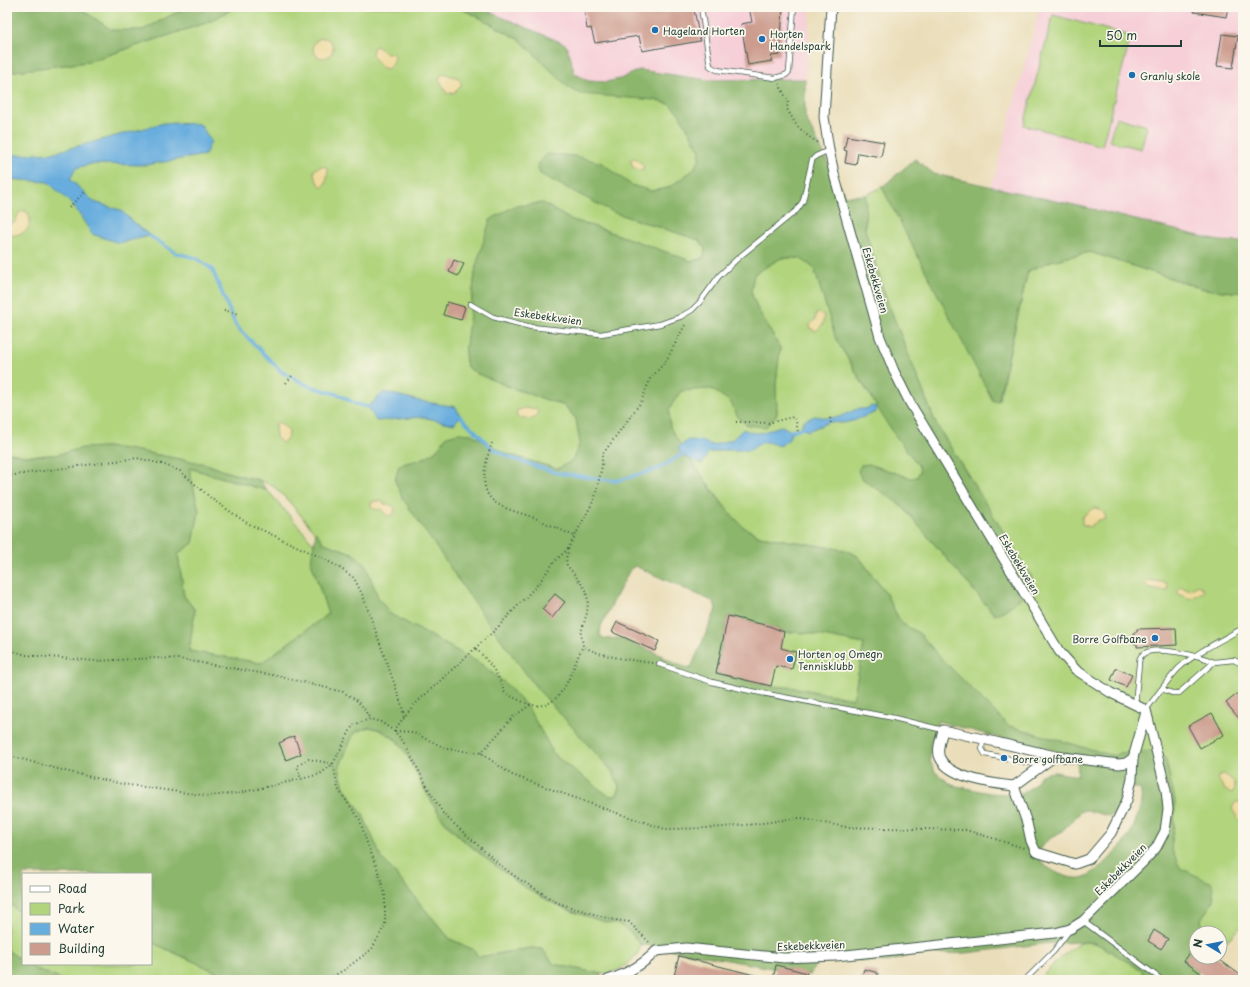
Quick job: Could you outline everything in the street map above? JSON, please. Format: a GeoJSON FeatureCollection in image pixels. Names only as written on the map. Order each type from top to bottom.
{"type":"FeatureCollection","features":[{"type":"Feature","properties":{"kind":"street","name":"Eskebekkveien"},"geometry":{"type":"LineString","coordinates":[[656,950],[686,948],[784,958],[836,956],[1054,933],[1070,929],[1083,921],[1156,848],[1165,831],[1168,809],[1166,790],[1146,710],[1112,693],[1076,670],[1059,651],[910,403],[895,375],[880,337],[835,178],[829,150],[824,117],[831,7]]}},
{"type":"Feature","properties":{"kind":"street"},"geometry":{"type":"LineString","coordinates":[[1014,786],[1027,823],[1031,841],[1036,852],[1075,864],[1089,859],[1111,833],[1126,800],[1132,779],[1133,758],[1146,710]]}},
{"type":"Feature","properties":{"kind":"street"},"geometry":{"type":"LineString","coordinates":[[1055,756],[1014,786],[987,782],[954,772],[947,767],[940,758],[939,747],[943,730],[1055,756],[1119,764],[1133,758]]}},
{"type":"Feature","properties":{"kind":"street"},"geometry":{"type":"LineString","coordinates":[[608,980],[620,976],[649,959],[656,950]]}},
{"type":"Feature","properties":{"kind":"lane"},"geometry":{"type":"LineString","coordinates":[[700,7],[710,66],[712,69],[775,78],[786,75],[789,72],[794,7]]}},
{"type":"Feature","properties":{"kind":"lane","name":"Eskebekkveien"},"geometry":{"type":"LineString","coordinates":[[470,304],[493,318],[531,327],[601,334],[660,324],[680,316],[692,310],[700,302],[719,276],[738,258],[797,210],[803,201],[812,160],[816,156],[829,150]]}},
{"type":"Feature","properties":{"kind":"lane"},"geometry":{"type":"LineString","coordinates":[[1146,710],[1179,668],[1196,655],[1243,628]]}},
{"type":"Feature","properties":{"kind":"lane"},"geometry":{"type":"LineString","coordinates":[[1135,705],[1139,664],[1142,654],[1154,651],[1196,655],[1214,662],[1234,660],[1243,665]]}},
{"type":"Feature","properties":{"kind":"lane"},"geometry":{"type":"LineString","coordinates":[[1162,688],[1172,693],[1179,693],[1199,673],[1214,662]]}},
{"type":"Feature","properties":{"kind":"lane"},"geometry":{"type":"LineString","coordinates":[[659,664],[712,682],[746,690],[894,718],[943,730]]}},
{"type":"Feature","properties":{"kind":"lane"},"geometry":{"type":"LineString","coordinates":[[983,739],[982,749],[985,754],[1043,766]]}},
{"type":"Feature","properties":{"kind":"lane"},"geometry":{"type":"LineString","coordinates":[[1083,921],[1162,980]]}},
{"type":"Feature","properties":{"kind":"lane","name":"Eskebekkveien"},"geometry":{"type":"LineString","coordinates":[[1025,980],[1054,951],[1070,929]]}},
{"type":"Feature","properties":{"kind":"path"},"geometry":{"type":"LineString","coordinates":[[775,78],[788,101],[787,109],[797,126],[808,136],[829,150]]}},
{"type":"Feature","properties":{"kind":"path"},"geometry":{"type":"LineString","coordinates":[[69,207],[85,192]]}},
{"type":"Feature","properties":{"kind":"path"},"geometry":{"type":"LineString","coordinates":[[224,310],[238,314]]}},
{"type":"Feature","properties":{"kind":"path"},"geometry":{"type":"LineString","coordinates":[[476,649],[483,655],[492,668],[502,684],[504,692],[530,705],[537,706],[555,700],[566,686],[584,646],[581,633],[588,613],[586,590],[567,565],[566,559],[570,547],[574,536],[594,498],[602,466],[602,455],[641,402],[650,379],[666,361],[692,310]]}},
{"type":"Feature","properties":{"kind":"path"},"geometry":{"type":"LineString","coordinates":[[286,383],[292,376]]}},
{"type":"Feature","properties":{"kind":"path"},"geometry":{"type":"LineString","coordinates":[[736,422],[768,423],[793,417],[796,421],[798,432]]}},
{"type":"Feature","properties":{"kind":"path"},"geometry":{"type":"LineString","coordinates":[[830,418],[831,424]]}},
{"type":"Feature","properties":{"kind":"path"},"geometry":{"type":"LineString","coordinates":[[492,443],[485,474],[485,485],[488,495],[493,501],[574,536]]}},
{"type":"Feature","properties":{"kind":"path"},"geometry":{"type":"LineString","coordinates":[[7,476],[137,458],[162,464],[180,471],[212,499],[247,523],[338,566],[354,578],[363,596],[398,694],[404,717]]}},
{"type":"Feature","properties":{"kind":"path"},"geometry":{"type":"LineString","coordinates":[[394,731],[404,717],[432,688],[476,649],[538,584],[554,562],[570,547]]}},
{"type":"Feature","properties":{"kind":"path"},"geometry":{"type":"LineString","coordinates":[[584,646],[590,650],[626,659],[659,664]]}},
{"type":"Feature","properties":{"kind":"path"},"geometry":{"type":"LineString","coordinates":[[7,649],[26,655],[96,661],[155,658],[179,659],[278,676],[344,692],[356,700],[363,707],[370,718],[381,722],[394,731],[403,740],[444,815],[500,866],[558,903],[610,919],[629,922],[656,950]]}},
{"type":"Feature","properties":{"kind":"path"},"geometry":{"type":"LineString","coordinates":[[481,753],[513,717],[530,705]]}},
{"type":"Feature","properties":{"kind":"path"},"geometry":{"type":"LineString","coordinates":[[7,755],[65,771],[122,784],[208,796],[239,793],[320,774],[333,764],[353,725],[370,718]]}},
{"type":"Feature","properties":{"kind":"path"},"geometry":{"type":"LineString","coordinates":[[394,731],[412,732],[447,749],[481,753],[512,775],[665,829],[711,828],[798,818],[846,827],[966,830],[1036,852]]}},
{"type":"Feature","properties":{"kind":"path"},"geometry":{"type":"LineString","coordinates":[[301,779],[297,766],[309,759],[333,764]]}},
{"type":"Feature","properties":{"kind":"path"},"geometry":{"type":"LineString","coordinates":[[326,980],[344,970],[372,949],[385,925],[385,894],[377,868],[360,820],[338,789],[333,764]]}},
{"type":"Feature","properties":{"kind":"shaded area","name":"Horten Handelspark"},"geometry":{"type":"Polygon","coordinates":[[[478,7],[811,7],[805,79],[708,80],[639,70],[620,79],[606,82],[588,81],[574,73],[570,55],[564,44],[478,7]]]}},
{"type":"Feature","properties":{"kind":"shaded area","name":"Granly skole"},"geometry":{"type":"Polygon","coordinates":[[[1040,7],[1243,7],[1243,242],[1219,241],[1092,209],[990,186],[995,176],[1040,7]]]}},
{"type":"Feature","properties":{"kind":"green space"},"geometry":{"type":"Polygon","coordinates":[[[7,7],[78,7],[112,30],[143,30],[187,7],[236,7],[209,22],[87,62],[7,72],[7,7]]]}},
{"type":"Feature","properties":{"kind":"green space"},"geometry":{"type":"Polygon","coordinates":[[[78,7],[187,7],[143,30],[111,31],[78,7]]]}},
{"type":"Feature","properties":{"kind":"green space"},"geometry":{"type":"Polygon","coordinates":[[[236,7],[456,7],[471,13],[520,40],[569,88],[655,100],[669,104],[678,112],[702,149],[699,161],[692,171],[668,188],[651,191],[631,185],[616,174],[615,213],[699,240],[705,248],[704,257],[691,261],[599,228],[569,219],[543,203],[476,266],[465,354],[467,367],[478,374],[515,389],[565,406],[576,419],[580,443],[572,461],[557,469],[507,454],[471,434],[447,436],[432,453],[421,459],[399,465],[456,577],[536,687],[612,771],[620,788],[616,796],[609,796],[555,756],[528,708],[506,684],[481,664],[399,619],[382,612],[352,553],[324,543],[287,499],[273,486],[259,480],[230,473],[206,464],[127,449],[106,447],[80,449],[56,455],[24,456],[7,452],[7,72],[87,62],[209,22],[236,7]]]}},
{"type":"Feature","properties":{"kind":"green space"},"geometry":{"type":"Polygon","coordinates":[[[456,7],[478,7],[565,44],[570,55],[574,73],[588,81],[606,82],[620,79],[639,70],[708,80],[805,79],[805,117],[845,196],[866,195],[865,229],[886,298],[936,424],[1031,576],[1034,584],[1010,607],[994,614],[901,505],[861,478],[858,471],[861,465],[869,464],[911,478],[917,477],[920,471],[918,465],[891,430],[836,339],[814,268],[800,258],[781,258],[754,274],[751,292],[757,308],[780,348],[776,384],[777,414],[766,427],[747,425],[739,419],[730,401],[711,389],[681,391],[669,409],[670,427],[684,451],[717,497],[743,527],[760,536],[845,550],[859,557],[886,594],[901,623],[920,634],[938,655],[1009,726],[1114,756],[1120,753],[1152,751],[1165,757],[1175,800],[1171,848],[1180,868],[1212,883],[1214,900],[1201,919],[1202,925],[1188,925],[1188,965],[1204,965],[1192,980],[1140,980],[1143,971],[1098,944],[1092,942],[1049,943],[966,953],[910,955],[888,962],[847,960],[816,963],[810,975],[640,944],[632,934],[617,923],[608,923],[572,911],[555,904],[521,885],[460,837],[441,817],[424,788],[413,763],[397,740],[379,729],[369,727],[358,731],[353,735],[339,768],[344,787],[363,815],[381,857],[450,939],[474,950],[479,957],[531,948],[542,949],[554,964],[602,974],[597,980],[234,980],[152,942],[152,873],[22,873],[22,914],[7,902],[7,452],[24,456],[56,455],[82,448],[106,447],[127,449],[206,464],[230,473],[259,480],[268,491],[189,468],[199,511],[193,543],[178,554],[184,596],[195,610],[189,651],[261,663],[328,614],[311,561],[316,532],[324,543],[352,553],[365,563],[378,597],[389,613],[481,664],[506,684],[528,708],[555,756],[609,796],[616,796],[620,788],[612,771],[536,687],[482,614],[403,499],[395,481],[399,465],[425,458],[437,450],[447,436],[458,433],[471,434],[507,454],[557,469],[572,461],[580,443],[576,419],[565,406],[515,389],[478,374],[467,367],[465,354],[476,266],[490,220],[514,206],[543,203],[569,219],[599,228],[691,261],[704,257],[705,248],[699,240],[615,213],[540,174],[537,164],[547,154],[575,156],[602,163],[631,185],[651,191],[668,188],[692,171],[699,161],[700,151],[678,112],[669,104],[655,100],[580,94],[569,88],[520,40],[471,13],[456,7]],[[635,566],[629,571],[601,626],[600,635],[605,639],[622,639],[678,665],[691,668],[716,610],[712,601],[635,566]],[[728,616],[716,673],[771,686],[797,688],[853,699],[864,644],[808,633],[784,632],[769,626],[728,616]],[[938,721],[930,745],[930,761],[935,772],[952,785],[989,793],[1020,795],[1035,784],[1041,775],[1047,773],[1054,772],[1078,776],[1077,756],[1007,740],[938,721]],[[1132,787],[1120,809],[1113,815],[1109,816],[1086,810],[1082,811],[1063,830],[1043,844],[1039,853],[1041,862],[1055,872],[1075,878],[1085,877],[1098,869],[1118,850],[1129,836],[1141,804],[1140,789],[1132,787]]]}},
{"type":"Feature","properties":{"kind":"green space"},"geometry":{"type":"Polygon","coordinates":[[[1053,15],[1131,36],[1102,146],[1024,125],[1053,15]]]}},
{"type":"Feature","properties":{"kind":"green space"},"geometry":{"type":"Polygon","coordinates":[[[1116,117],[1147,126],[1141,149],[1109,141],[1116,117]]]}},
{"type":"Feature","properties":{"kind":"green space"},"geometry":{"type":"Polygon","coordinates":[[[915,159],[934,174],[1092,209],[1219,241],[1243,242],[1243,293],[1204,289],[1090,252],[1051,261],[1028,271],[998,401],[993,401],[882,187],[915,159]]]}},
{"type":"Feature","properties":{"kind":"green space","name":"Borre Golfbane"},"geometry":{"type":"Polygon","coordinates":[[[882,187],[921,262],[999,400],[1028,271],[1051,261],[1090,252],[1204,289],[1243,293],[1243,925],[1228,939],[1228,925],[1202,925],[1201,919],[1214,900],[1180,868],[1171,848],[1174,825],[1174,798],[1165,757],[1152,751],[1120,753],[1114,756],[1009,726],[913,630],[901,623],[886,594],[859,557],[845,550],[760,536],[743,527],[729,512],[684,451],[670,436],[669,409],[677,393],[687,388],[712,387],[777,414],[776,384],[780,348],[757,308],[751,292],[754,274],[781,258],[800,258],[814,268],[836,339],[865,388],[926,474],[895,501],[901,505],[994,614],[969,476],[936,424],[886,298],[865,229],[866,195],[882,187]]]}},
{"type":"Feature","properties":{"kind":"green space"},"geometry":{"type":"Polygon","coordinates":[[[189,468],[268,491],[314,544],[311,561],[328,614],[261,663],[189,651],[195,610],[184,596],[178,554],[193,543],[199,511],[189,468]]]}},
{"type":"Feature","properties":{"kind":"green space","name":"Horten og Omegn Tennisklubb"},"geometry":{"type":"Polygon","coordinates":[[[728,616],[769,626],[784,632],[808,633],[864,644],[853,700],[797,688],[771,686],[716,673],[728,616]]]}},
{"type":"Feature","properties":{"kind":"green space"},"geometry":{"type":"Polygon","coordinates":[[[369,727],[380,730],[390,736],[404,750],[423,787],[444,821],[466,843],[515,880],[559,906],[602,921],[616,923],[624,927],[640,944],[639,950],[632,960],[614,971],[602,974],[554,964],[542,949],[531,948],[479,957],[474,950],[450,939],[381,857],[363,815],[344,787],[339,768],[353,735],[358,731],[369,727]]]}},
{"type":"Feature","properties":{"kind":"green space"},"geometry":{"type":"Polygon","coordinates":[[[7,902],[22,914],[22,960],[7,950],[7,902]]]}},
{"type":"Feature","properties":{"kind":"green space"},"geometry":{"type":"Polygon","coordinates":[[[152,942],[234,980],[63,980],[29,965],[152,965],[152,942]]]}},
{"type":"Feature","properties":{"kind":"green space"},"geometry":{"type":"Polygon","coordinates":[[[1085,942],[1098,944],[1143,971],[1140,980],[1038,980],[1067,952],[1085,942]]]}},
{"type":"Feature","properties":{"kind":"green space"},"geometry":{"type":"Polygon","coordinates":[[[7,950],[22,960],[22,965],[29,965],[63,980],[7,980],[7,950]]]}},
{"type":"Feature","properties":{"kind":"sand"},"geometry":{"type":"Polygon","coordinates":[[[323,38],[330,41],[333,48],[330,55],[323,58],[316,55],[313,48],[316,41],[323,38]]]}},
{"type":"Feature","properties":{"kind":"sand"},"geometry":{"type":"Polygon","coordinates":[[[377,46],[384,52],[394,54],[394,63],[387,69],[381,67],[372,55],[373,48],[377,46]]]}},
{"type":"Feature","properties":{"kind":"sand"},"geometry":{"type":"Polygon","coordinates":[[[446,74],[458,78],[461,82],[461,86],[455,92],[447,94],[439,79],[441,75],[446,74]]]}},
{"type":"Feature","properties":{"kind":"sand"},"geometry":{"type":"Polygon","coordinates":[[[633,158],[644,166],[642,170],[634,169],[630,160],[633,158]]]}},
{"type":"Feature","properties":{"kind":"sand"},"geometry":{"type":"Polygon","coordinates":[[[322,166],[326,167],[328,170],[326,182],[323,187],[316,180],[314,170],[322,166]]]}},
{"type":"Feature","properties":{"kind":"sand"},"geometry":{"type":"Polygon","coordinates":[[[26,211],[29,216],[30,223],[28,229],[23,233],[7,237],[7,225],[14,223],[19,213],[26,211]]]}},
{"type":"Feature","properties":{"kind":"sand"},"geometry":{"type":"Polygon","coordinates":[[[819,313],[824,315],[823,324],[816,331],[811,329],[810,325],[815,320],[816,314],[819,313]]]}},
{"type":"Feature","properties":{"kind":"sand"},"geometry":{"type":"Polygon","coordinates":[[[525,408],[536,408],[538,411],[533,419],[517,417],[516,411],[525,408]]]}},
{"type":"Feature","properties":{"kind":"sand"},"geometry":{"type":"Polygon","coordinates":[[[279,422],[289,431],[289,435],[282,443],[276,437],[275,425],[279,422]]]}},
{"type":"Feature","properties":{"kind":"sand"},"geometry":{"type":"Polygon","coordinates":[[[375,501],[382,501],[384,504],[393,506],[395,509],[393,515],[388,516],[381,509],[377,510],[371,507],[371,503],[375,501]]]}},
{"type":"Feature","properties":{"kind":"sand"},"geometry":{"type":"Polygon","coordinates":[[[1093,508],[1102,511],[1105,514],[1106,519],[1099,520],[1089,527],[1082,524],[1082,517],[1093,508]]]}},
{"type":"Feature","properties":{"kind":"sand"},"geometry":{"type":"Polygon","coordinates":[[[1149,580],[1167,583],[1167,591],[1154,590],[1146,586],[1145,583],[1149,580]]]}},
{"type":"Feature","properties":{"kind":"sand"},"geometry":{"type":"Polygon","coordinates":[[[1199,585],[1204,591],[1191,599],[1178,593],[1178,590],[1181,587],[1188,590],[1199,585]]]}},
{"type":"Feature","properties":{"kind":"sand"},"geometry":{"type":"Polygon","coordinates":[[[1224,774],[1231,779],[1234,784],[1235,789],[1232,793],[1225,790],[1218,779],[1220,775],[1224,774]]]}},
{"type":"Feature","properties":{"kind":"sand"},"geometry":{"type":"Polygon","coordinates":[[[1237,802],[1243,804],[1243,822],[1239,820],[1232,809],[1234,804],[1237,802]]]}},
{"type":"Feature","properties":{"kind":"water"},"geometry":{"type":"Polygon","coordinates":[[[164,123],[200,124],[211,141],[205,155],[146,165],[91,164],[76,168],[70,179],[94,202],[120,210],[150,236],[119,243],[92,234],[74,206],[48,182],[7,179],[7,152],[17,155],[52,153],[164,123]]]}},
{"type":"Feature","properties":{"kind":"water"},"geometry":{"type":"Polygon","coordinates":[[[384,392],[420,401],[456,407],[460,416],[454,424],[422,417],[376,421],[368,407],[384,392]]]}},
{"type":"Feature","properties":{"kind":"water"},"geometry":{"type":"Polygon","coordinates":[[[872,406],[876,407],[876,412],[853,421],[842,423],[829,422],[808,431],[801,428],[803,421],[815,416],[827,418],[839,417],[857,409],[865,409],[872,406]]]}},
{"type":"Feature","properties":{"kind":"water"},"geometry":{"type":"Polygon","coordinates":[[[782,426],[791,431],[789,439],[780,446],[767,442],[761,443],[750,450],[722,450],[708,453],[702,464],[681,455],[678,448],[688,440],[701,441],[712,445],[733,439],[743,429],[750,432],[759,433],[782,426]]]}},
{"type":"Feature","properties":{"kind":"building","name":"Hageland Horten"},"geometry":{"type":"Polygon","coordinates":[[[584,7],[687,7],[687,10],[694,9],[700,41],[642,51],[639,36],[595,43],[591,28],[587,29],[584,7]]]}},
{"type":"Feature","properties":{"kind":"building","name":"Horten Handelspark"},"geometry":{"type":"Polygon","coordinates":[[[749,7],[783,7],[780,55],[771,56],[772,61],[748,65],[741,24],[752,22],[749,7]]]}},
{"type":"Feature","properties":{"kind":"building"},"geometry":{"type":"Polygon","coordinates":[[[1194,7],[1228,7],[1226,17],[1194,12],[1194,7]]]}},
{"type":"Feature","properties":{"kind":"building"},"geometry":{"type":"Polygon","coordinates":[[[1222,34],[1238,36],[1233,68],[1217,66],[1222,34]]]}},
{"type":"Feature","properties":{"kind":"building"},"geometry":{"type":"Polygon","coordinates":[[[847,136],[884,142],[881,157],[858,153],[856,165],[845,163],[847,151],[844,150],[847,136]]]}},
{"type":"Feature","properties":{"kind":"building"},"geometry":{"type":"Polygon","coordinates":[[[454,260],[464,264],[458,276],[449,272],[454,260]]]}},
{"type":"Feature","properties":{"kind":"building"},"geometry":{"type":"Polygon","coordinates":[[[447,302],[465,307],[461,320],[443,315],[447,302]]]}},
{"type":"Feature","properties":{"kind":"building"},"geometry":{"type":"Polygon","coordinates":[[[555,594],[565,602],[552,618],[542,609],[555,594]]]}},
{"type":"Feature","properties":{"kind":"building"},"geometry":{"type":"Polygon","coordinates":[[[728,616],[769,626],[784,632],[781,648],[796,652],[792,669],[776,666],[771,686],[716,673],[728,616]]]}},
{"type":"Feature","properties":{"kind":"building"},"geometry":{"type":"Polygon","coordinates":[[[617,622],[659,641],[655,651],[612,632],[617,622]]]}},
{"type":"Feature","properties":{"kind":"building","name":"Borre Golfbane"},"geometry":{"type":"Polygon","coordinates":[[[1176,628],[1177,645],[1137,647],[1137,643],[1134,644],[1134,632],[1137,632],[1137,629],[1176,628]]]}},
{"type":"Feature","properties":{"kind":"building"},"geometry":{"type":"Polygon","coordinates":[[[1116,668],[1132,675],[1126,687],[1111,680],[1116,668]]]}},
{"type":"Feature","properties":{"kind":"building"},"geometry":{"type":"Polygon","coordinates":[[[1243,689],[1243,723],[1226,703],[1243,689]]]}},
{"type":"Feature","properties":{"kind":"building"},"geometry":{"type":"Polygon","coordinates":[[[1212,713],[1224,735],[1200,748],[1188,726],[1212,713]]]}},
{"type":"Feature","properties":{"kind":"building"},"geometry":{"type":"Polygon","coordinates":[[[294,736],[301,754],[286,760],[279,743],[294,736]]]}},
{"type":"Feature","properties":{"kind":"building"},"geometry":{"type":"Polygon","coordinates":[[[1154,930],[1168,939],[1161,949],[1148,941],[1154,930]]]}},
{"type":"Feature","properties":{"kind":"building"},"geometry":{"type":"Polygon","coordinates":[[[1188,955],[1188,964],[1184,961],[1188,955]]]}},
{"type":"Feature","properties":{"kind":"building"},"geometry":{"type":"Polygon","coordinates":[[[679,956],[762,977],[762,980],[673,980],[679,956]]]}},
{"type":"Feature","properties":{"kind":"building"},"geometry":{"type":"Polygon","coordinates":[[[776,965],[807,973],[805,980],[773,980],[776,965]]]}},
{"type":"Feature","properties":{"kind":"building"},"geometry":{"type":"Polygon","coordinates":[[[1189,965],[1227,965],[1243,977],[1243,980],[1210,980],[1189,965]]]}},
{"type":"Feature","properties":{"kind":"building"},"geometry":{"type":"Polygon","coordinates":[[[864,969],[878,973],[877,980],[861,980],[864,969]]]}},
{"type":"Feature","properties":{"kind":"waterway"},"geometry":{"type":"LineString","coordinates":[[150,236],[176,253],[196,258],[212,269],[236,326],[282,372],[309,386],[340,395],[356,404],[368,407]]}},
{"type":"Feature","properties":{"kind":"waterway"},"geometry":{"type":"LineString","coordinates":[[460,416],[492,448],[511,458],[557,473],[616,481],[658,469],[681,455]]}},
{"type":"Feature","properties":{"kind":"waterway"},"geometry":{"type":"LineString","coordinates":[[791,431],[801,428]]}},
{"type":"Feature","properties":{"kind":"place","name":"Hageland Horten"},"geometry":{"type":"Point","coordinates":[655,30]}},
{"type":"Feature","properties":{"kind":"place","name":"Horten Handelspark"},"geometry":{"type":"Point","coordinates":[762,39]}},
{"type":"Feature","properties":{"kind":"place","name":"Granly skole"},"geometry":{"type":"Point","coordinates":[1132,75]}},
{"type":"Feature","properties":{"kind":"place","name":"Borre Golfbane"},"geometry":{"type":"Point","coordinates":[1155,638]}},
{"type":"Feature","properties":{"kind":"place","name":"Horten og Omegn Tennisklubb"},"geometry":{"type":"Point","coordinates":[790,659]}},
{"type":"Feature","properties":{"kind":"place","name":"Borre golfbane"},"geometry":{"type":"Point","coordinates":[1004,758]}}]}
